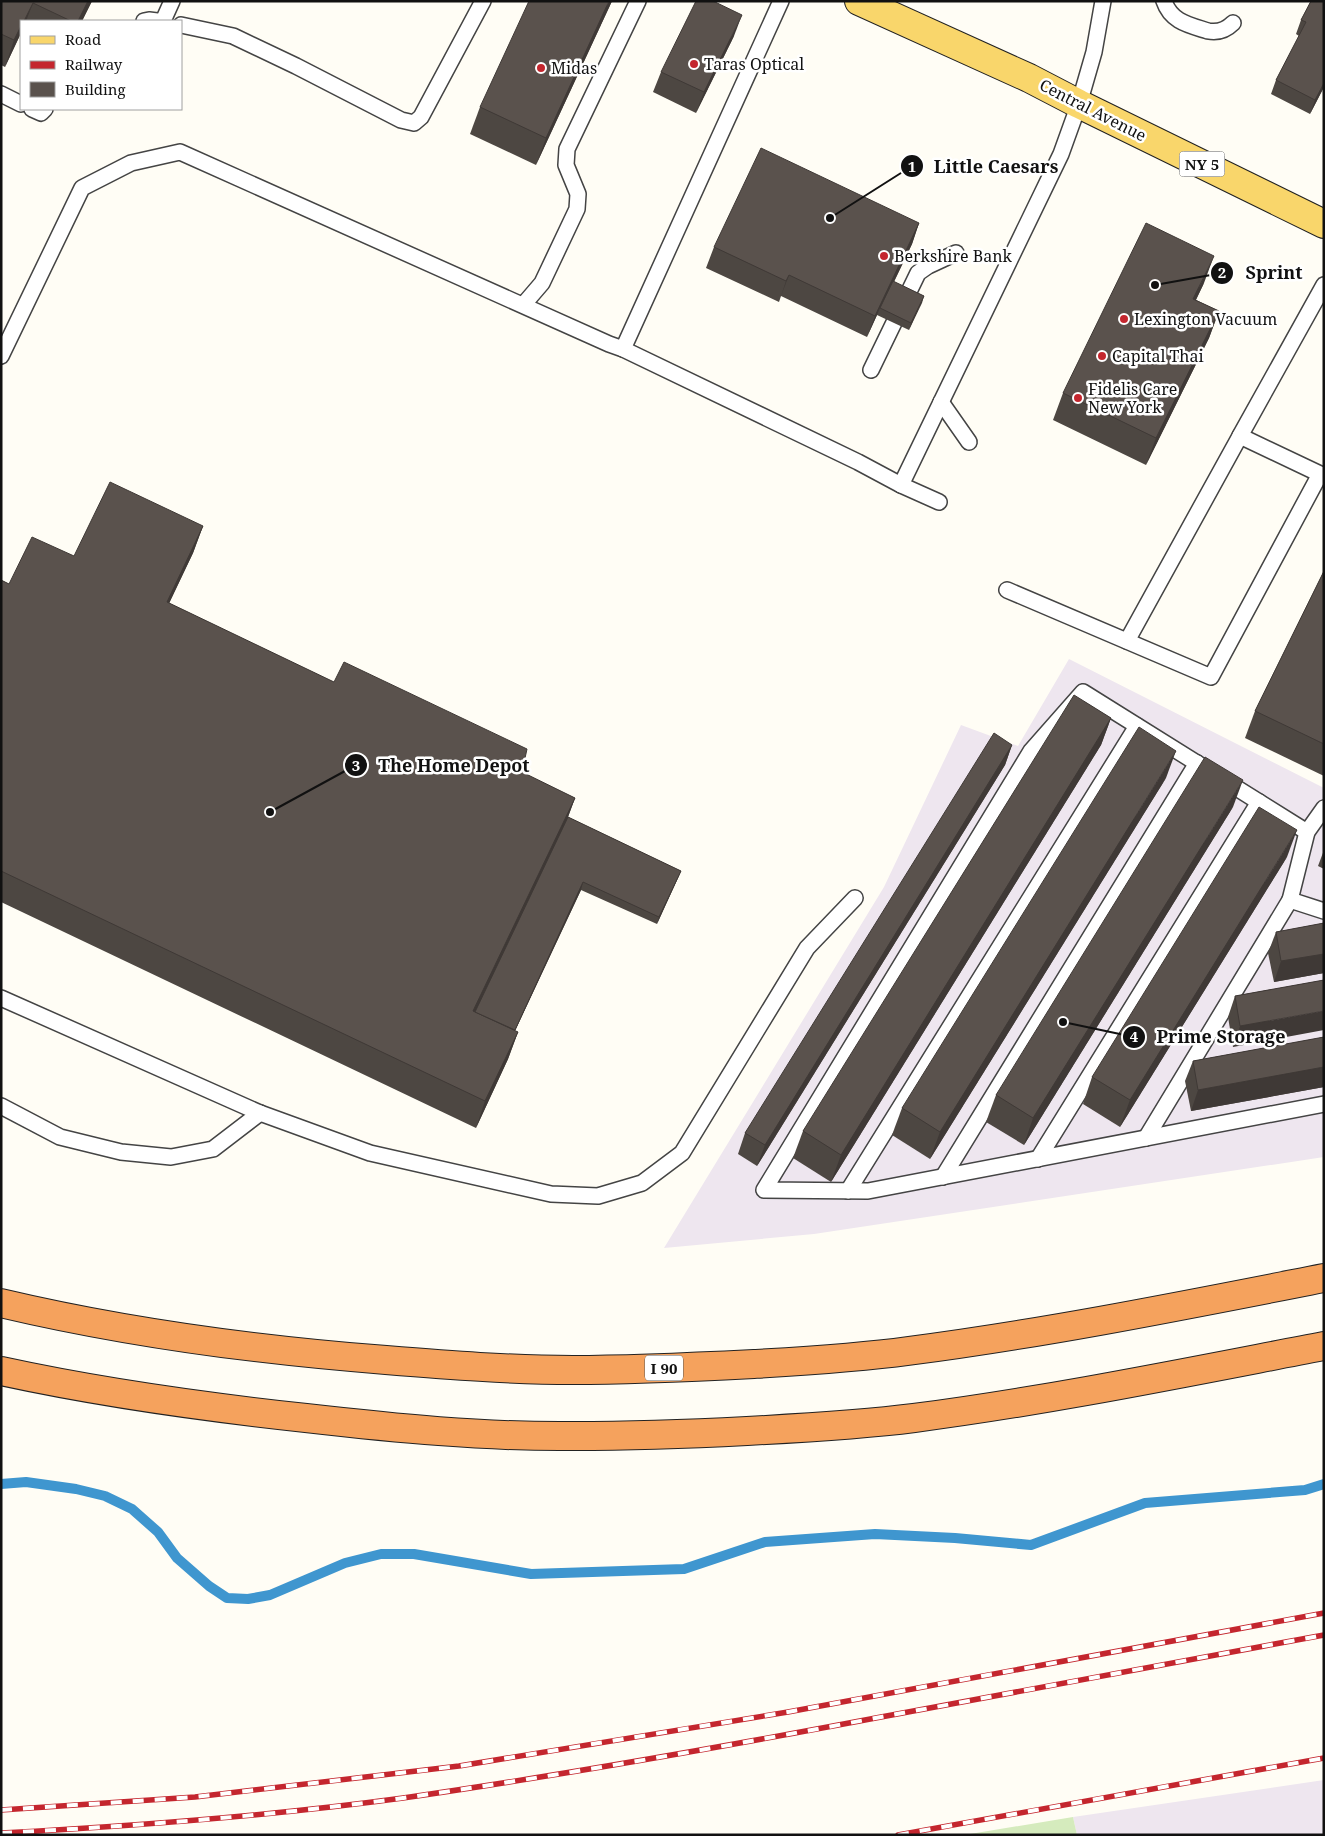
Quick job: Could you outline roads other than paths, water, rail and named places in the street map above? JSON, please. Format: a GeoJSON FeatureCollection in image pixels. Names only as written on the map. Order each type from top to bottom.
{"type":"FeatureCollection","features":[{"type":"Feature","properties":{"kind":"highway","name":"I 90"},"geometry":{"type":"LineString","coordinates":[[1,1303],[129,1328],[238,1346],[462,1366],[571,1370],[684,1368],[795,1362],[905,1352],[1119,1318],[1324,1278]]}},
{"type":"Feature","properties":{"kind":"highway"},"geometry":{"type":"LineString","coordinates":[[1,1371],[146,1398],[346,1423],[458,1432],[533,1435],[667,1435],[799,1428],[913,1418],[1140,1381],[1324,1346]]}},
{"type":"Feature","properties":{"kind":"main road","name":"Central Avenue"},"geometry":{"type":"LineString","coordinates":[[859,1],[1029,78],[1324,224]]}},
{"type":"Feature","properties":{"kind":"lane"},"geometry":{"type":"LineString","coordinates":[[163,20],[172,1]]}},
{"type":"Feature","properties":{"kind":"lane"},"geometry":{"type":"LineString","coordinates":[[182,25],[232,36],[296,66],[401,120],[414,123],[422,117],[483,1]]}},
{"type":"Feature","properties":{"kind":"lane"},"geometry":{"type":"LineString","coordinates":[[524,304],[542,283],[577,209],[578,194],[566,165],[567,149],[638,1]]}},
{"type":"Feature","properties":{"kind":"lane"},"geometry":{"type":"LineString","coordinates":[[623,349],[781,1]]}},
{"type":"Feature","properties":{"kind":"lane"},"geometry":{"type":"LineString","coordinates":[[901,485],[1061,154],[1079,104],[1094,52],[1103,1]]}},
{"type":"Feature","properties":{"kind":"lane"},"geometry":{"type":"LineString","coordinates":[[1164,1],[1170,13],[1177,20],[1193,26],[1213,32],[1223,30],[1233,22]]}},
{"type":"Feature","properties":{"kind":"lane"},"geometry":{"type":"LineString","coordinates":[[1,94],[20,104]]}},
{"type":"Feature","properties":{"kind":"lane"},"geometry":{"type":"LineString","coordinates":[[1,356],[82,188],[130,163],[180,152],[623,349],[939,502]]}},
{"type":"Feature","properties":{"kind":"lane"},"geometry":{"type":"LineString","coordinates":[[871,370],[918,273],[928,266],[956,253]]}},
{"type":"Feature","properties":{"kind":"lane"},"geometry":{"type":"LineString","coordinates":[[1127,641],[1324,285]]}},
{"type":"Feature","properties":{"kind":"lane"},"geometry":{"type":"LineString","coordinates":[[941,402],[969,442]]}},
{"type":"Feature","properties":{"kind":"lane"},"geometry":{"type":"LineString","coordinates":[[1007,590],[1211,677],[1320,474],[1240,436]]}},
{"type":"Feature","properties":{"kind":"lane"},"geometry":{"type":"LineString","coordinates":[[1307,832],[1083,692],[1031,751],[764,1190],[868,1191],[1324,1104]]}},
{"type":"Feature","properties":{"kind":"lane"},"geometry":{"type":"LineString","coordinates":[[848,1191],[1137,726]]}},
{"type":"Feature","properties":{"kind":"lane"},"geometry":{"type":"LineString","coordinates":[[943,1177],[1197,763]]}},
{"type":"Feature","properties":{"kind":"lane"},"geometry":{"type":"LineString","coordinates":[[1038,1159],[1259,802]]}},
{"type":"Feature","properties":{"kind":"lane"},"geometry":{"type":"LineString","coordinates":[[1146,1138],[1290,900],[1307,832],[1324,808]]}},
{"type":"Feature","properties":{"kind":"lane"},"geometry":{"type":"LineString","coordinates":[[1,998],[260,1113],[370,1153],[551,1194],[598,1196],[642,1183],[682,1153],[806,948],[855,898]]}},
{"type":"Feature","properties":{"kind":"lane"},"geometry":{"type":"LineString","coordinates":[[1290,900],[1324,911]]}},
{"type":"Feature","properties":{"kind":"lane"},"geometry":{"type":"LineString","coordinates":[[1226,1005],[1245,1002]]}},
{"type":"Feature","properties":{"kind":"lane"},"geometry":{"type":"LineString","coordinates":[[1188,1068],[1207,1065]]}},
{"type":"Feature","properties":{"kind":"lane"},"geometry":{"type":"LineString","coordinates":[[1,1106],[60,1137],[121,1152],[172,1157],[212,1149],[260,1113]]}},
{"type":"Feature","properties":{"kind":"waterway"},"geometry":{"type":"LineString","coordinates":[[1,1484],[26,1482],[76,1489],[105,1496],[132,1509],[158,1532],[177,1558],[209,1586],[227,1598],[248,1599],[270,1595],[345,1563],[381,1554],[414,1554],[531,1574],[684,1569],[765,1542],[875,1534],[955,1538],[1031,1545],[1145,1503],[1305,1490],[1324,1484]]}},
{"type":"Feature","properties":{"kind":"railway"},"geometry":{"type":"LineString","coordinates":[[1,1810],[195,1797],[459,1766],[788,1712],[1324,1613]]}},
{"type":"Feature","properties":{"kind":"railway"},"geometry":{"type":"LineString","coordinates":[[1,1833],[152,1824],[403,1798],[583,1770],[762,1739],[1324,1635]]}},
{"type":"Feature","properties":{"kind":"railway"},"geometry":{"type":"LineString","coordinates":[[898,1835],[1324,1758]]}},
{"type":"Feature","properties":{"kind":"place","name":"Taras Optical"},"geometry":{"type":"Point","coordinates":[694,64]}},
{"type":"Feature","properties":{"kind":"place","name":"Midas"},"geometry":{"type":"Point","coordinates":[541,68]}},
{"type":"Feature","properties":{"kind":"place","name":"Little Caesars"},"geometry":{"type":"Point","coordinates":[830,218]}},
{"type":"Feature","properties":{"kind":"place","name":"Berkshire Bank"},"geometry":{"type":"Point","coordinates":[884,256]}},
{"type":"Feature","properties":{"kind":"place","name":"Sprint"},"geometry":{"type":"Point","coordinates":[1155,285]}},
{"type":"Feature","properties":{"kind":"place","name":"Lexington Vacuum"},"geometry":{"type":"Point","coordinates":[1124,319]}},
{"type":"Feature","properties":{"kind":"place","name":"Capital Thai"},"geometry":{"type":"Point","coordinates":[1102,356]}},
{"type":"Feature","properties":{"kind":"place","name":"Fidelis Care New York"},"geometry":{"type":"Point","coordinates":[1078,398]}},
{"type":"Feature","properties":{"kind":"place","name":"The Home Depot"},"geometry":{"type":"Point","coordinates":[270,812]}},
{"type":"Feature","properties":{"kind":"place","name":"Prime Storage"},"geometry":{"type":"Point","coordinates":[1063,1022]}}]}
